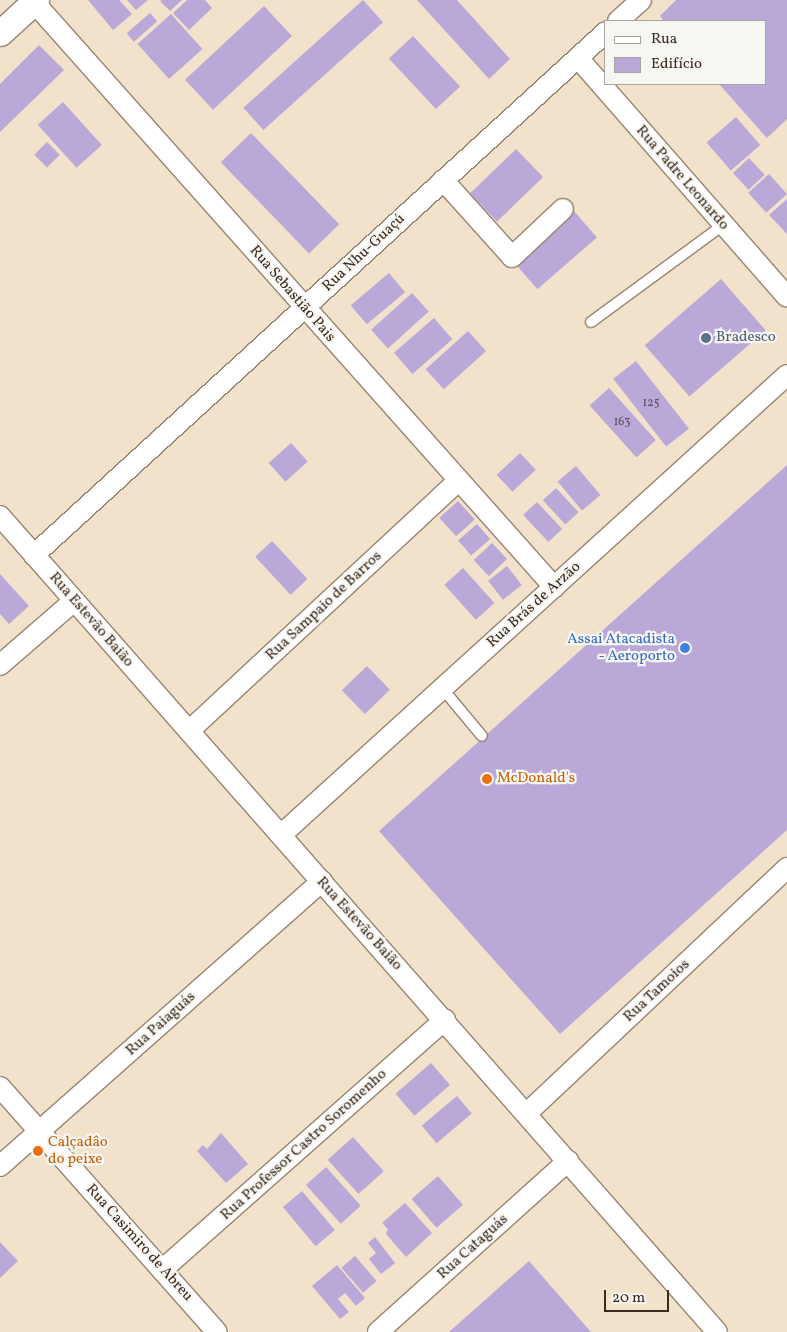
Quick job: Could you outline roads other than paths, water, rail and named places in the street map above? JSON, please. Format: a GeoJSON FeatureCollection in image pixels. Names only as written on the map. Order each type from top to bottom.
{"type":"FeatureCollection","features":[{"type":"Feature","properties":{"kind":"street"},"geometry":{"type":"LineString","coordinates":[[619,20],[641,0]]}},
{"type":"Feature","properties":{"kind":"street"},"geometry":{"type":"LineString","coordinates":[[0,33],[34,1]]}},
{"type":"Feature","properties":{"kind":"street","name":"Rua Sebastião Pais"},"geometry":{"type":"LineString","coordinates":[[34,1],[304,308],[554,586]]}},
{"type":"Feature","properties":{"kind":"street","name":"Rua Nhu-Guaçú"},"geometry":{"type":"LineString","coordinates":[[34,555],[604,34]]}},
{"type":"Feature","properties":{"kind":"street","name":"Rua Padre Leonardo"},"geometry":{"type":"LineString","coordinates":[[578,58],[787,297]]}},
{"type":"Feature","properties":{"kind":"street"},"geometry":{"type":"LineString","coordinates":[[443,180],[512,257],[563,209]]}},
{"type":"Feature","properties":{"kind":"street","name":"Rua Brás de Arzão"},"geometry":{"type":"LineString","coordinates":[[281,835],[787,375]]}},
{"type":"Feature","properties":{"kind":"street","name":"Rua Sampaio de Barros"},"geometry":{"type":"LineString","coordinates":[[189,731],[458,481]]}},
{"type":"Feature","properties":{"kind":"street","name":"Rua Estevão Baião"},"geometry":{"type":"LineString","coordinates":[[0,516],[445,1020],[717,1332]]}},
{"type":"Feature","properties":{"kind":"street"},"geometry":{"type":"LineString","coordinates":[[0,665],[74,601]]}},
{"type":"Feature","properties":{"kind":"street","name":"Rua Tamoios"},"geometry":{"type":"LineString","coordinates":[[526,1114],[787,868]]}},
{"type":"Feature","properties":{"kind":"street","name":"Rua Paiaguás"},"geometry":{"type":"LineString","coordinates":[[0,1166],[322,881]]}},
{"type":"Feature","properties":{"kind":"street","name":"Rua Professor Castro Soromenho"},"geometry":{"type":"LineString","coordinates":[[162,1270],[445,1020]]}},
{"type":"Feature","properties":{"kind":"street","name":"Rua Casimiro de Abreu"},"geometry":{"type":"LineString","coordinates":[[0,1087],[217,1332]]}},
{"type":"Feature","properties":{"kind":"street","name":"Rua Cataguás"},"geometry":{"type":"LineString","coordinates":[[378,1332],[568,1161]]}},
{"type":"Feature","properties":{"kind":"lane"},"geometry":{"type":"LineString","coordinates":[[591,322],[723,225]]}},
{"type":"Feature","properties":{"kind":"lane"},"geometry":{"type":"LineString","coordinates":[[442,688],[482,736]]}},
{"type":"Feature","properties":{"kind":"place","name":"Bradesco"},"geometry":{"type":"Point","coordinates":[706,338]}},
{"type":"Feature","properties":{"kind":"place","name":"Assai Atacadista - Aeroporto"},"geometry":{"type":"Point","coordinates":[685,648]}},
{"type":"Feature","properties":{"kind":"place","name":"McDonald's"},"geometry":{"type":"Point","coordinates":[487,779]}},
{"type":"Feature","properties":{"kind":"place","name":"Calçadâo do peixe"},"geometry":{"type":"Point","coordinates":[38,1151]}}]}
